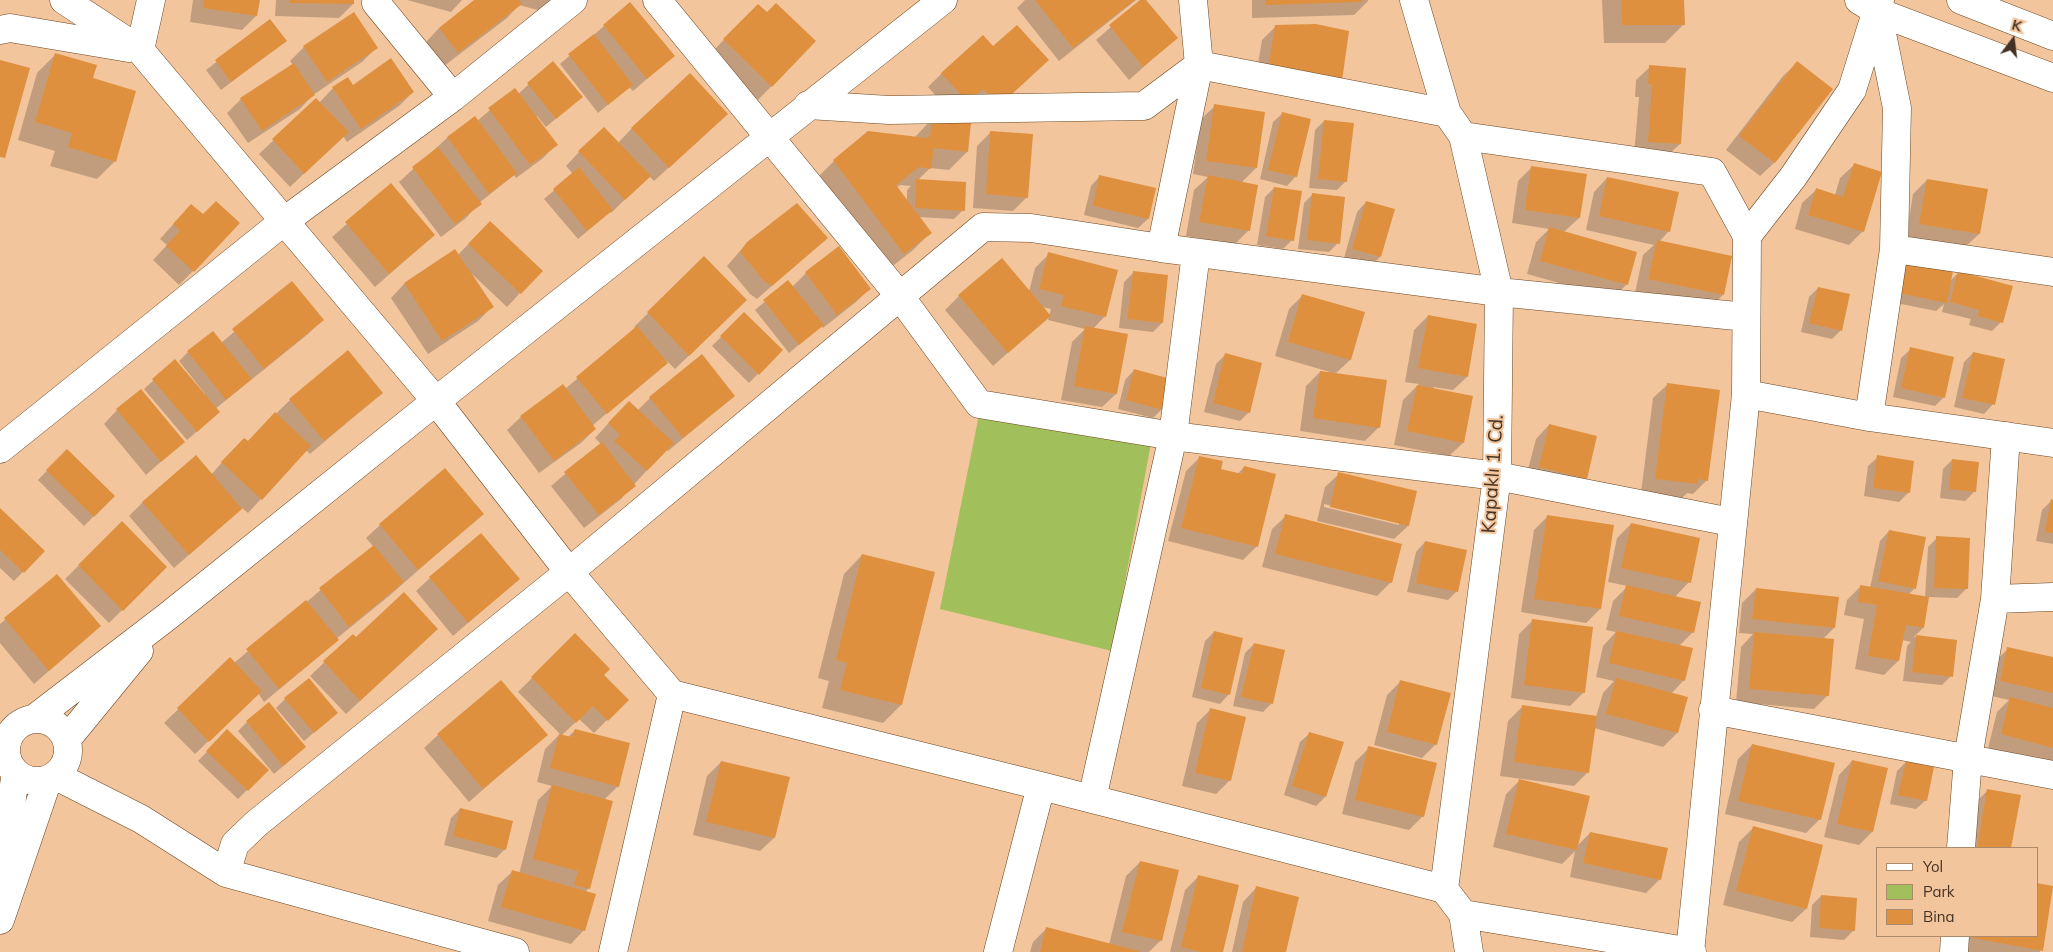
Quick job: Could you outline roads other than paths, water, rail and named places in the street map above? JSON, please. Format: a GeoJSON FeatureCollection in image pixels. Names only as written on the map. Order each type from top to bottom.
{"type":"FeatureCollection","features":[{"type":"Feature","properties":{"kind":"street"},"geometry":{"type":"LineString","coordinates":[[64,0],[140,50],[283,222],[436,400],[569,572],[672,694],[1041,786],[1444,890],[1463,914],[1469,952]]}},
{"type":"Feature","properties":{"kind":"street"},"geometry":{"type":"LineString","coordinates":[[140,50],[151,0]]}},
{"type":"Feature","properties":{"kind":"street"},"geometry":{"type":"LineString","coordinates":[[377,0],[376,3],[453,96]]}},
{"type":"Feature","properties":{"kind":"street"},"geometry":{"type":"LineString","coordinates":[[0,449],[283,222],[453,96],[573,0]]}},
{"type":"Feature","properties":{"kind":"street"},"geometry":{"type":"LineString","coordinates":[[657,0],[900,295],[979,404],[1173,436],[1497,476],[1731,522]]}},
{"type":"Feature","properties":{"kind":"street"},"geometry":{"type":"LineString","coordinates":[[0,870],[7,741],[17,724],[168,616],[436,400],[769,136],[808,104],[914,9],[943,0]]}},
{"type":"Feature","properties":{"kind":"street"},"geometry":{"type":"LineString","coordinates":[[1161,248],[1199,65],[1193,0]]}},
{"type":"Feature","properties":{"kind":"street","name":"Kapaklı 1. Cd."},"geometry":{"type":"LineString","coordinates":[[1414,0],[1447,113],[1463,136],[1499,292],[1497,476],[1444,890]]}},
{"type":"Feature","properties":{"kind":"street"},"geometry":{"type":"LineString","coordinates":[[1962,0],[2053,36]]}},
{"type":"Feature","properties":{"kind":"street"},"geometry":{"type":"LineString","coordinates":[[1872,4],[2053,78]]}},
{"type":"Feature","properties":{"kind":"street"},"geometry":{"type":"LineString","coordinates":[[1747,236],[1793,177],[1852,90],[1872,4]]}},
{"type":"Feature","properties":{"kind":"street"},"geometry":{"type":"LineString","coordinates":[[1869,417],[1894,249],[1898,108],[1872,4]]}},
{"type":"Feature","properties":{"kind":"street"},"geometry":{"type":"LineString","coordinates":[[0,30],[10,28],[140,50]]}},
{"type":"Feature","properties":{"kind":"street"},"geometry":{"type":"LineString","coordinates":[[808,104],[889,110],[1144,106],[1199,65],[1447,113]]}},
{"type":"Feature","properties":{"kind":"street"},"geometry":{"type":"LineString","coordinates":[[1463,136],[1712,172],[1747,236],[1746,394],[1731,522],[1691,952],[1463,914]]}},
{"type":"Feature","properties":{"kind":"street"},"geometry":{"type":"LineString","coordinates":[[226,873],[235,844],[257,823],[569,572],[983,227],[1032,228],[1196,253],[1499,292],[1746,317]]}},
{"type":"Feature","properties":{"kind":"street"},"geometry":{"type":"LineString","coordinates":[[1894,249],[2053,272]]}},
{"type":"Feature","properties":{"kind":"street"},"geometry":{"type":"LineString","coordinates":[[1092,799],[1173,436],[1196,253]]}},
{"type":"Feature","properties":{"kind":"street"},"geometry":{"type":"LineString","coordinates":[[1746,394],[1869,417],[2053,443]]}},
{"type":"Feature","properties":{"kind":"street"},"geometry":{"type":"LineString","coordinates":[[1962,847],[1968,758],[1995,600],[2006,436]]}},
{"type":"Feature","properties":{"kind":"street"},"geometry":{"type":"LineString","coordinates":[[1995,600],[2053,597]]}},
{"type":"Feature","properties":{"kind":"street"},"geometry":{"type":"LineString","coordinates":[[0,920],[60,762],[168,616]]}},
{"type":"Feature","properties":{"kind":"street"},"geometry":{"type":"LineString","coordinates":[[613,952],[672,694]]}},
{"type":"Feature","properties":{"kind":"street"},"geometry":{"type":"LineString","coordinates":[[1713,710],[2053,775]]}},
{"type":"Feature","properties":{"kind":"street"},"geometry":{"type":"LineString","coordinates":[[17,724],[55,723],[60,762],[141,819],[226,873],[515,952]]}},
{"type":"Feature","properties":{"kind":"street"},"geometry":{"type":"LineString","coordinates":[[7,762],[31,780],[60,762]]}},
{"type":"Feature","properties":{"kind":"street"},"geometry":{"type":"LineString","coordinates":[[998,952],[1041,786]]}},
{"type":"Feature","properties":{"kind":"street"},"geometry":{"type":"LineString","coordinates":[[1954,952],[1955,937]]}}]}
